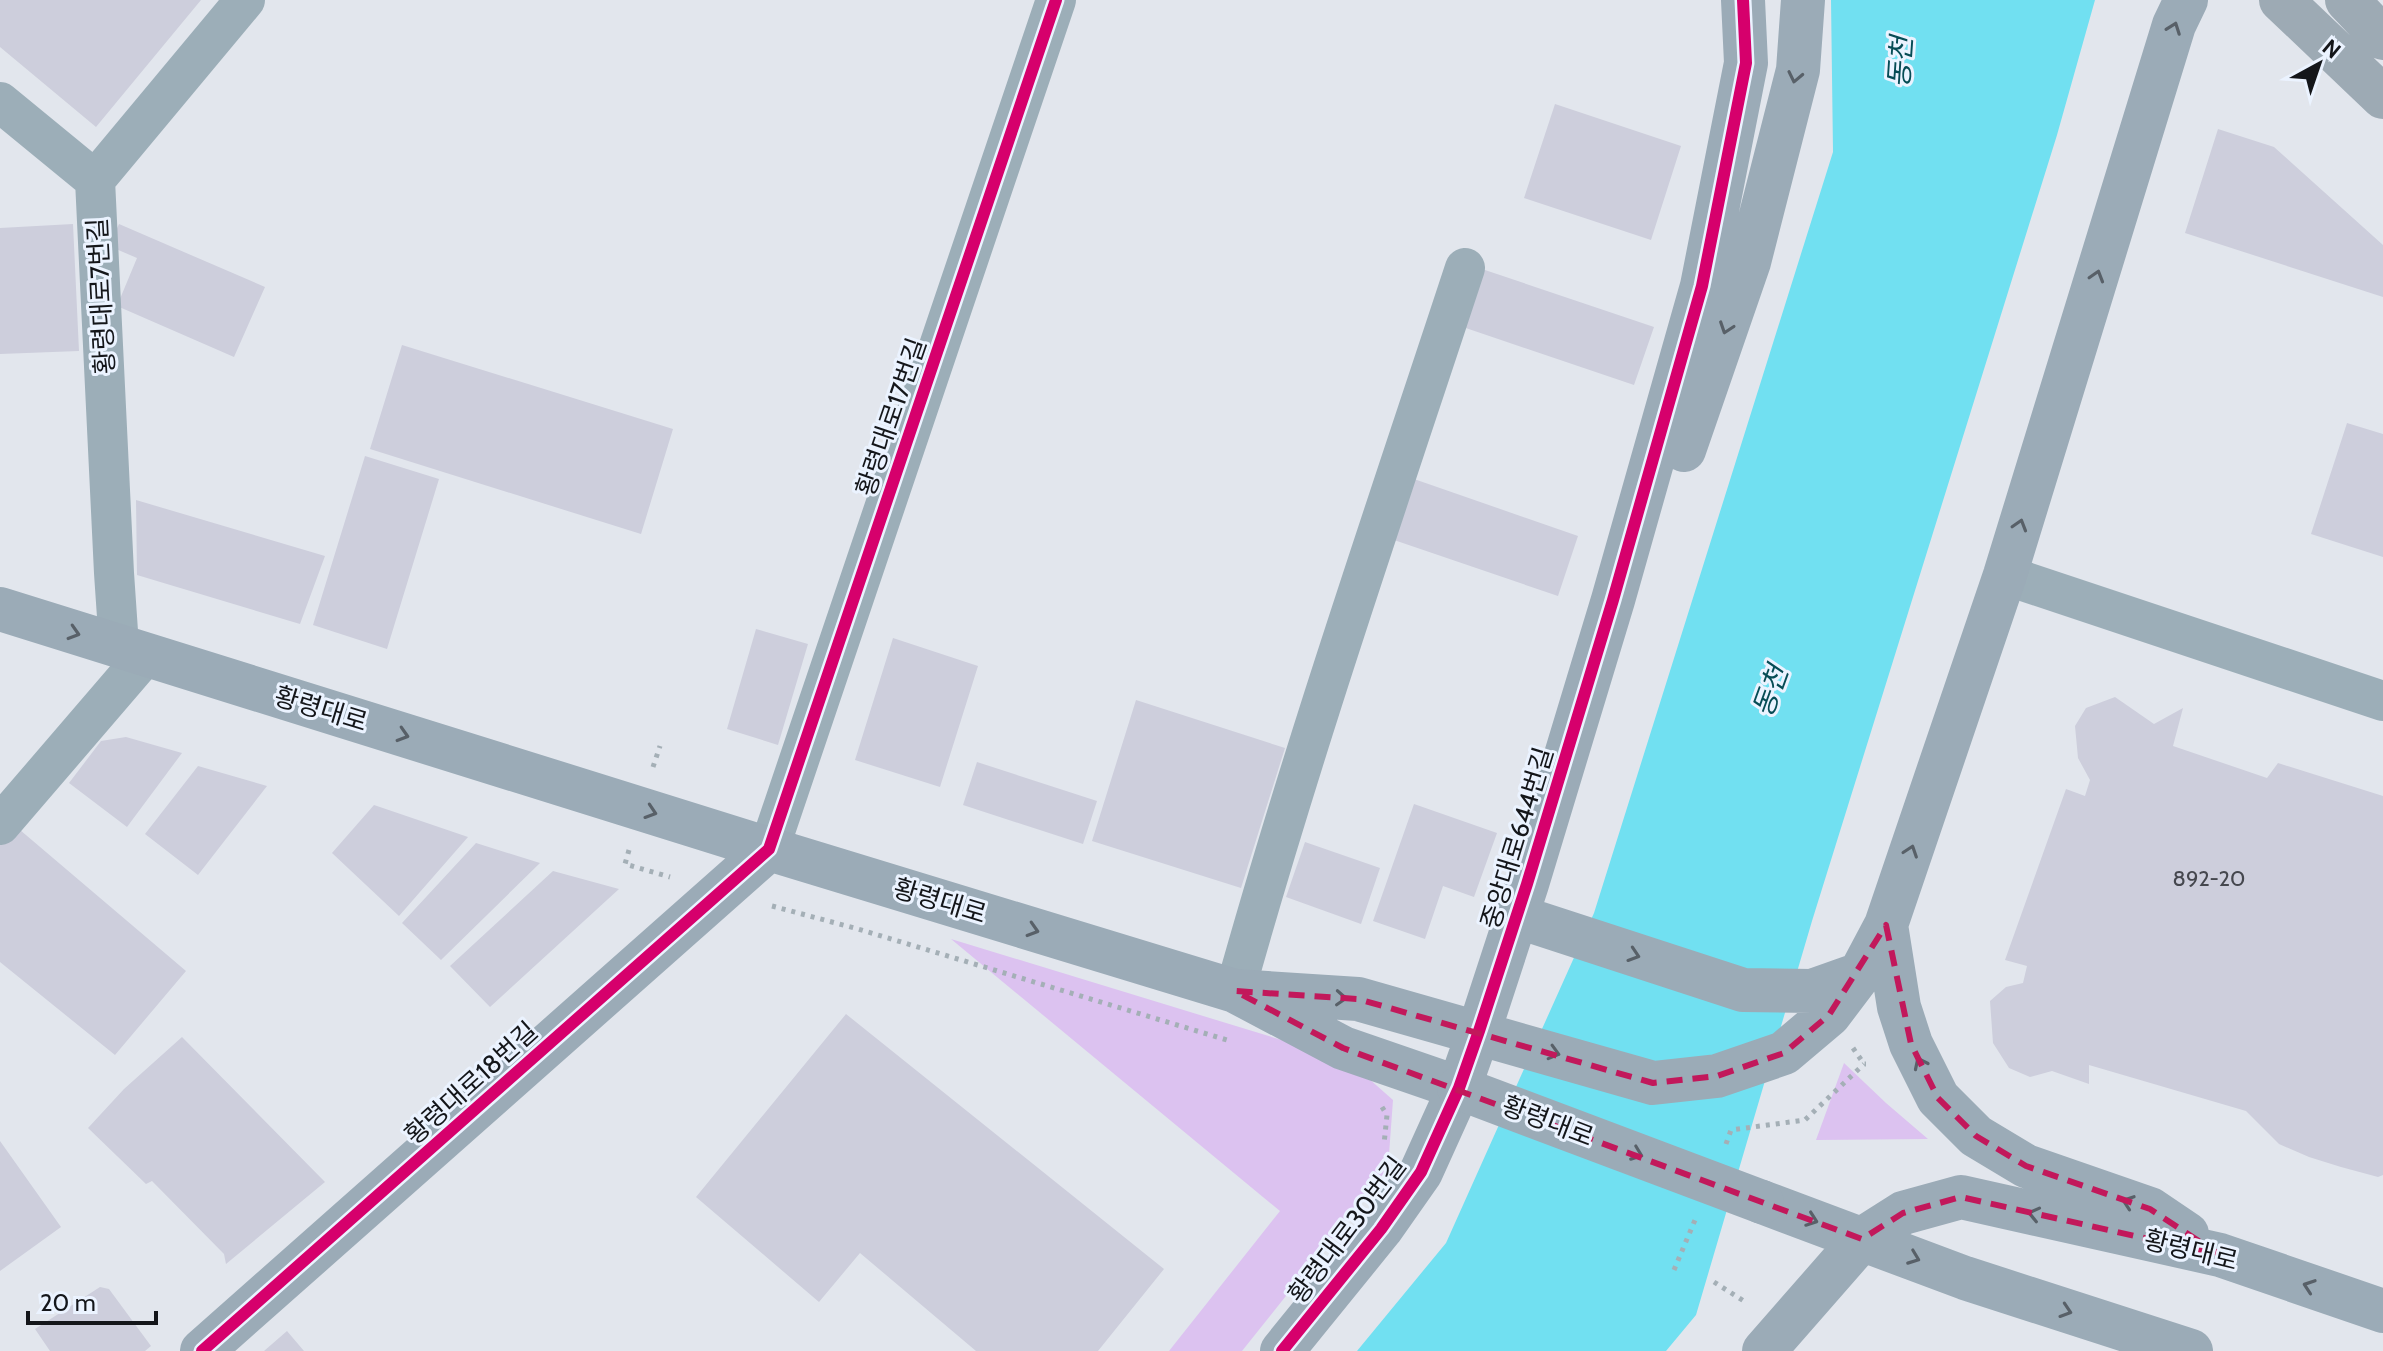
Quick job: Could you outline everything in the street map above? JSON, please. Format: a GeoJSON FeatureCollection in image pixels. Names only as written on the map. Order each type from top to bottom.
{"type":"FeatureCollection","features":[{"type":"Feature","properties":{"kind":"highway"},"geometry":{"type":"LineString","coordinates":[[2281,0],[2383,97]]}},
{"type":"Feature","properties":{"kind":"highway"},"geometry":{"type":"LineString","coordinates":[[2347,0],[2383,38]]}},
{"type":"Feature","properties":{"kind":"main road"},"geometry":{"type":"LineString","coordinates":[[1613,600],[1702,286],[1746,63],[1743,0]]}},
{"type":"Feature","properties":{"kind":"main road"},"geometry":{"type":"LineString","coordinates":[[1613,600],[1683,453],[1749,262],[1798,70],[1803,0]]}},
{"type":"Feature","properties":{"kind":"main road"},"geometry":{"type":"LineString","coordinates":[[1235,991],[1358,999],[1653,1083],[1717,1076],[1784,1053],[1829,1015],[1860,974],[1886,925],[2005,575],[2169,41],[2186,0]]}},
{"type":"Feature","properties":{"kind":"main road"},"geometry":{"type":"LineString","coordinates":[[2311,0],[2383,71]]}},
{"type":"Feature","properties":{"kind":"main road","name":"중앙대로644번길"},"geometry":{"type":"LineString","coordinates":[[1459,1088],[1516,916],[1613,600]]}},
{"type":"Feature","properties":{"kind":"main road","name":"황령대로"},"geometry":{"type":"LineString","coordinates":[[0,609],[1235,991],[1343,1048],[1459,1088],[1965,1278],[2191,1351]]}},
{"type":"Feature","properties":{"kind":"main road","name":"황령대로18번길"},"geometry":{"type":"LineString","coordinates":[[202,1351],[769,849]]}},
{"type":"Feature","properties":{"kind":"main road"},"geometry":{"type":"LineString","coordinates":[[1516,916],[1743,990],[1812,991],[1860,974]]}},
{"type":"Feature","properties":{"kind":"main road"},"geometry":{"type":"LineString","coordinates":[[1886,925],[1899,1007],[1911,1044],[1938,1098],[1976,1136],[2026,1166],[2150,1209],[2220,1255]]}},
{"type":"Feature","properties":{"kind":"main road","name":"황령대로30번길"},"geometry":{"type":"LineString","coordinates":[[1282,1351],[1381,1229],[1421,1172],[1459,1088]]}},
{"type":"Feature","properties":{"kind":"main road","name":"황령대로"},"geometry":{"type":"LineString","coordinates":[[1862,1239],[1903,1213],[1961,1197],[2220,1255],[2383,1311]]}},
{"type":"Feature","properties":{"kind":"main road"},"geometry":{"type":"LineString","coordinates":[[1764,1351],[1862,1239]]}},
{"type":"Feature","properties":{"kind":"street","name":"황령대로7번길"},"geometry":{"type":"LineString","coordinates":[[132,651],[95,180],[245,0]]}},
{"type":"Feature","properties":{"kind":"street","name":"황령대로17번길"},"geometry":{"type":"LineString","coordinates":[[769,849],[1056,0]]}},
{"type":"Feature","properties":{"kind":"street"},"geometry":{"type":"LineString","coordinates":[[0,102],[95,180]]}},
{"type":"Feature","properties":{"kind":"street"},"geometry":{"type":"LineString","coordinates":[[1235,991],[1331,677],[1465,268]]}},
{"type":"Feature","properties":{"kind":"street"},"geometry":{"type":"LineString","coordinates":[[2005,575],[2383,701]]}},
{"type":"Feature","properties":{"kind":"street"},"geometry":{"type":"LineString","coordinates":[[0,825],[132,651]]}},
{"type":"Feature","properties":{"kind":"path"},"geometry":{"type":"LineString","coordinates":[[1805,1120],[1864,1064]]}},
{"type":"Feature","properties":{"kind":"path"},"geometry":{"type":"LineString","coordinates":[[1381,1104],[1387,1115],[1382,1156]]}},
{"type":"Feature","properties":{"kind":"highlighted area"},"geometry":{"type":"Polygon","coordinates":[[[1886,925],[1911,1044],[1938,1098],[1976,1136],[2026,1166],[2150,1209],[2220,1255],[1961,1197],[1903,1213],[1862,1239],[1343,1048],[1235,991],[1358,999],[1653,1083],[1717,1076],[1784,1053],[1829,1015],[1886,925]]]}},
{"type":"Feature","properties":{"kind":"shaded area"},"geometry":{"type":"Polygon","coordinates":[[[951,939],[1308,1048],[1359,1070],[1393,1100],[1388,1168],[1242,1351],[1169,1351],[1280,1211],[951,939]]]}},
{"type":"Feature","properties":{"kind":"shaded area"},"geometry":{"type":"Polygon","coordinates":[[[1844,1063],[1886,1103],[1928,1139],[1816,1140],[1844,1063]]]}},
{"type":"Feature","properties":{"kind":"water","name":"동천"},"geometry":{"type":"Polygon","coordinates":[[[1831,0],[2095,0],[2057,135],[1812,921],[1696,1315],[1666,1351],[1357,1351],[1446,1243],[1594,913],[1833,152],[1831,0]]]}},
{"type":"Feature","properties":{"kind":"building"},"geometry":{"type":"Polygon","coordinates":[[[0,0],[201,0],[96,127],[0,47],[0,0]]]}},
{"type":"Feature","properties":{"kind":"building"},"geometry":{"type":"Polygon","coordinates":[[[1555,104],[1681,146],[1651,240],[1524,198],[1555,104]]]}},
{"type":"Feature","properties":{"kind":"building"},"geometry":{"type":"Polygon","coordinates":[[[2218,129],[2274,147],[2383,245],[2383,297],[2185,233],[2218,129]]]}},
{"type":"Feature","properties":{"kind":"building"},"geometry":{"type":"Polygon","coordinates":[[[73,224],[79,351],[0,354],[0,228],[73,224]]]}},
{"type":"Feature","properties":{"kind":"building"},"geometry":{"type":"Polygon","coordinates":[[[119,224],[265,287],[234,357],[117,306],[137,258],[109,246],[119,224]]]}},
{"type":"Feature","properties":{"kind":"building"},"geometry":{"type":"Polygon","coordinates":[[[1476,267],[1654,327],[1634,385],[1457,325],[1476,267]]]}},
{"type":"Feature","properties":{"kind":"building"},"geometry":{"type":"Polygon","coordinates":[[[402,345],[673,429],[641,534],[370,449],[402,345]]]}},
{"type":"Feature","properties":{"kind":"building"},"geometry":{"type":"Polygon","coordinates":[[[2347,423],[2383,434],[2383,557],[2311,534],[2347,423]]]}},
{"type":"Feature","properties":{"kind":"building"},"geometry":{"type":"Polygon","coordinates":[[[365,456],[439,479],[387,649],[313,625],[365,456]]]}},
{"type":"Feature","properties":{"kind":"building"},"geometry":{"type":"Polygon","coordinates":[[[1414,479],[1578,536],[1558,596],[1394,540],[1414,479]]]}},
{"type":"Feature","properties":{"kind":"building"},"geometry":{"type":"Polygon","coordinates":[[[136,500],[325,556],[300,624],[137,575],[136,500]]]}},
{"type":"Feature","properties":{"kind":"building"},"geometry":{"type":"Polygon","coordinates":[[[756,629],[808,644],[778,745],[727,729],[756,629]]]}},
{"type":"Feature","properties":{"kind":"building"},"geometry":{"type":"Polygon","coordinates":[[[893,638],[978,666],[940,787],[855,760],[893,638]]]}},
{"type":"Feature","properties":{"kind":"building"},"geometry":{"type":"Polygon","coordinates":[[[2115,697],[2154,724],[2183,708],[2173,746],[2267,778],[2278,763],[2383,796],[2383,1175],[2378,1177],[2341,1167],[2279,1144],[2246,1111],[2089,1065],[2089,1084],[2052,1071],[2030,1077],[2009,1068],[1993,1043],[1990,1001],[2006,987],[2023,983],[2027,966],[2005,960],[2066,789],[2085,796],[2090,780],[2078,758],[2075,726],[2086,708],[2115,697]]]}},
{"type":"Feature","properties":{"kind":"building"},"geometry":{"type":"Polygon","coordinates":[[[1136,700],[1285,748],[1241,888],[1092,841],[1136,700]]]}},
{"type":"Feature","properties":{"kind":"building"},"geometry":{"type":"Polygon","coordinates":[[[126,737],[182,753],[127,827],[69,783],[101,741],[126,737]]]}},
{"type":"Feature","properties":{"kind":"building"},"geometry":{"type":"Polygon","coordinates":[[[977,762],[1097,801],[1083,844],[963,805],[977,762]]]}},
{"type":"Feature","properties":{"kind":"building"},"geometry":{"type":"Polygon","coordinates":[[[198,766],[267,786],[198,875],[145,834],[198,766]]]}},
{"type":"Feature","properties":{"kind":"building"},"geometry":{"type":"Polygon","coordinates":[[[1414,804],[1497,833],[1474,897],[1443,886],[1425,939],[1373,921],[1414,804]]]}},
{"type":"Feature","properties":{"kind":"building"},"geometry":{"type":"Polygon","coordinates":[[[374,805],[468,837],[399,916],[332,853],[374,805]]]}},
{"type":"Feature","properties":{"kind":"building"},"geometry":{"type":"Polygon","coordinates":[[[13,824],[186,971],[115,1055],[0,962],[0,840],[13,824]]]}},
{"type":"Feature","properties":{"kind":"building"},"geometry":{"type":"Polygon","coordinates":[[[1305,842],[1380,868],[1361,924],[1286,897],[1305,842]]]}},
{"type":"Feature","properties":{"kind":"building"},"geometry":{"type":"Polygon","coordinates":[[[476,843],[540,863],[441,960],[402,923],[476,843]]]}},
{"type":"Feature","properties":{"kind":"building"},"geometry":{"type":"Polygon","coordinates":[[[553,871],[619,889],[490,1007],[450,966],[553,871]]]}},
{"type":"Feature","properties":{"kind":"building"},"geometry":{"type":"Polygon","coordinates":[[[846,1014],[1164,1269],[1098,1351],[976,1351],[860,1253],[819,1302],[696,1197],[846,1014]]]}},
{"type":"Feature","properties":{"kind":"building"},"geometry":{"type":"Polygon","coordinates":[[[182,1037],[325,1182],[226,1264],[224,1254],[152,1181],[146,1184],[88,1128],[124,1089],[182,1037]]]}},
{"type":"Feature","properties":{"kind":"building"},"geometry":{"type":"Polygon","coordinates":[[[0,1141],[61,1227],[0,1271],[0,1141]]]}},
{"type":"Feature","properties":{"kind":"building"},"geometry":{"type":"Polygon","coordinates":[[[100,1287],[109,1289],[151,1346],[145,1351],[50,1351],[35,1329],[100,1287]]]}},
{"type":"Feature","properties":{"kind":"building"},"geometry":{"type":"Polygon","coordinates":[[[287,1331],[304,1351],[264,1351],[287,1331]]]}},
{"type":"Feature","properties":{"kind":"cycle path"},"geometry":{"type":"LineString","coordinates":[[202,1351],[769,849],[1056,0]]}},
{"type":"Feature","properties":{"kind":"cycle path"},"geometry":{"type":"LineString","coordinates":[[1282,1351],[1381,1229],[1421,1172],[1459,1088],[1479,1031],[1613,600],[1702,286],[1746,63],[1743,0]]}}]}
